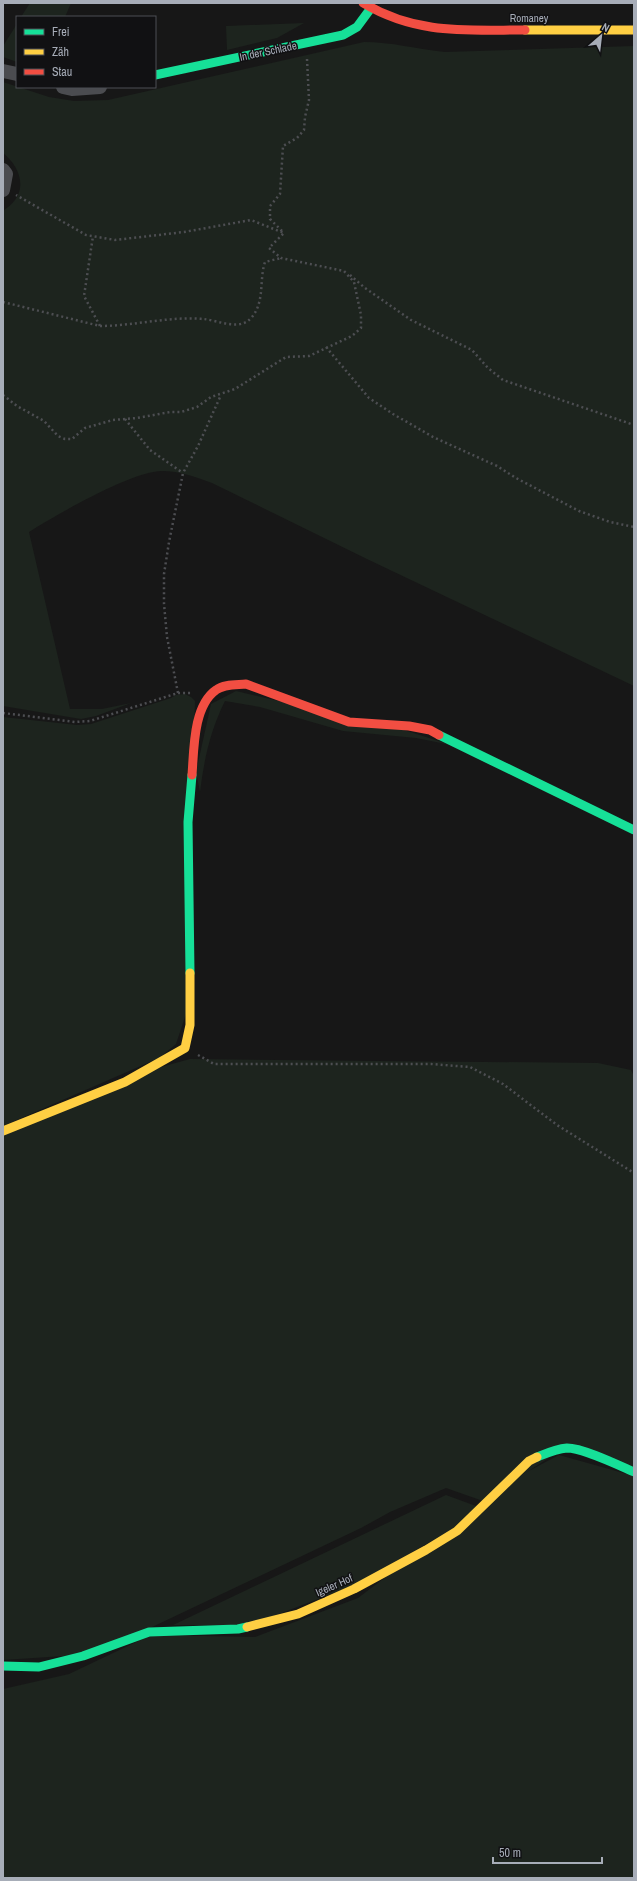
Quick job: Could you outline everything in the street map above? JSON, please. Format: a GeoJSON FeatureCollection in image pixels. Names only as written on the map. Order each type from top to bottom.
{"type":"FeatureCollection","features":[{"type":"Feature","properties":{"kind":"street","name":"Romaney"},"geometry":{"type":"LineString","coordinates":[[367,6],[392,19],[424,28],[461,30],[634,30]]}},
{"type":"Feature","properties":{"kind":"street","name":"In der Schlade"},"geometry":{"type":"LineString","coordinates":[[156,75],[352,32],[358,27],[367,6]]}},
{"type":"Feature","properties":{"kind":"street"},"geometry":{"type":"LineString","coordinates":[[3,71],[16,74]]}},
{"type":"Feature","properties":{"kind":"street"},"geometry":{"type":"LineString","coordinates":[[68,88],[86,88]]}},
{"type":"Feature","properties":{"kind":"street"},"geometry":{"type":"LineString","coordinates":[[3,170],[6,174],[3,189]]}},
{"type":"Feature","properties":{"kind":"street"},"geometry":{"type":"LineString","coordinates":[[3,1131],[124,1082],[185,1048],[190,1025],[188,822],[195,735],[204,702],[216,690],[229,684],[246,684],[349,722],[409,726],[430,730],[634,830]]}},
{"type":"Feature","properties":{"kind":"street","name":"Igeler Hof"},"geometry":{"type":"LineString","coordinates":[[3,1666],[39,1667],[83,1656],[149,1632],[238,1629],[298,1614],[354,1590],[457,1531],[529,1461],[550,1451],[568,1448],[593,1455],[634,1472]]}},
{"type":"Feature","properties":{"kind":"path"},"geometry":{"type":"LineString","coordinates":[[284,233],[270,219],[270,206],[280,194],[283,146],[297,138],[304,130],[305,116],[310,100],[306,63],[312,41]]}},
{"type":"Feature","properties":{"kind":"path"},"geometry":{"type":"LineString","coordinates":[[3,189],[86,235],[115,240],[184,232],[251,220],[284,233]]}},
{"type":"Feature","properties":{"kind":"path"},"geometry":{"type":"LineString","coordinates":[[281,258],[270,248],[284,233]]}},
{"type":"Feature","properties":{"kind":"path"},"geometry":{"type":"LineString","coordinates":[[93,236],[84,296],[100,326]]}},
{"type":"Feature","properties":{"kind":"path"},"geometry":{"type":"LineString","coordinates":[[3,302],[100,326],[126,326],[178,319],[204,319],[240,324],[252,318],[259,305],[262,285],[262,271],[265,262],[281,258],[344,271],[365,288],[411,320],[472,350],[488,368],[504,380],[634,425]]}},
{"type":"Feature","properties":{"kind":"path"},"geometry":{"type":"LineString","coordinates":[[3,396],[17,406],[44,421],[58,436],[65,440],[72,438],[85,428],[113,420],[137,418],[170,412],[181,412],[197,407],[211,397],[221,395],[250,380],[286,357],[308,356],[352,336],[361,328],[361,315],[354,282],[344,271]]}},
{"type":"Feature","properties":{"kind":"path"},"geometry":{"type":"LineString","coordinates":[[326,347],[369,398],[392,414],[433,437],[497,466],[516,478],[579,510],[610,522],[634,527]]}},
{"type":"Feature","properties":{"kind":"path"},"geometry":{"type":"LineString","coordinates":[[3,713],[75,722],[90,721],[178,693],[167,636],[164,574],[169,542],[184,473],[221,395]]}},
{"type":"Feature","properties":{"kind":"path"},"geometry":{"type":"LineString","coordinates":[[125,419],[150,450],[184,473]]}},
{"type":"Feature","properties":{"kind":"path"},"geometry":{"type":"LineString","coordinates":[[185,1048],[214,1064],[431,1064],[470,1067],[503,1084],[557,1125],[634,1173]]}},
{"type":"Feature","properties":{"kind":"shaded area"},"geometry":{"type":"Polygon","coordinates":[[[30,3],[71,3],[65,16],[22,16],[30,3]]]}},
{"type":"Feature","properties":{"kind":"shaded area"},"geometry":{"type":"Polygon","coordinates":[[[304,23],[277,38],[227,50],[226,26],[304,23]]]}},
{"type":"Feature","properties":{"kind":"shaded area"},"geometry":{"type":"Polygon","coordinates":[[[16,26],[16,62],[3,57],[3,46],[16,26]]]}},
{"type":"Feature","properties":{"kind":"shaded area"},"geometry":{"type":"Polygon","coordinates":[[[364,42],[394,44],[445,52],[634,46],[634,686],[369,560],[212,483],[181,473],[162,471],[132,478],[94,495],[29,532],[70,709],[102,709],[131,703],[96,716],[81,719],[3,706],[3,211],[19,194],[20,181],[16,168],[3,153],[3,82],[16,86],[16,88],[21,88],[49,97],[74,101],[108,100],[364,42]]]}},
{"type":"Feature","properties":{"kind":"shaded area"},"geometry":{"type":"Polygon","coordinates":[[[236,691],[404,730],[451,745],[416,738],[343,731],[260,707],[225,701],[215,723],[208,746],[200,792],[196,772],[211,704],[236,691]]]}},
{"type":"Feature","properties":{"kind":"shaded area"},"geometry":{"type":"Polygon","coordinates":[[[185,694],[195,701],[186,1014],[176,1044],[159,1058],[3,1126],[3,717],[77,725],[91,724],[171,698],[176,695],[185,694]]]}},
{"type":"Feature","properties":{"kind":"shaded area"},"geometry":{"type":"Polygon","coordinates":[[[190,1059],[598,1063],[631,1070],[634,1076],[634,1469],[570,1444],[483,1501],[446,1488],[390,1512],[361,1528],[150,1628],[79,1655],[3,1660],[3,1132],[154,1069],[190,1059]]]}},
{"type":"Feature","properties":{"kind":"shaded area"},"geometry":{"type":"Polygon","coordinates":[[[559,1455],[634,1476],[634,1878],[3,1878],[3,1689],[69,1674],[151,1635],[255,1637],[358,1598],[521,1475],[559,1455]]]}},
{"type":"Feature","properties":{"kind":"shaded area"},"geometry":{"type":"Polygon","coordinates":[[[446,1495],[476,1506],[460,1525],[352,1586],[250,1625],[173,1625],[446,1495]]]}},
{"type":"Feature","properties":{"kind":"traffic: fast"},"geometry":{"type":"LineString","coordinates":[[156,75],[343,35],[357,27],[371,8]]}},
{"type":"Feature","properties":{"kind":"traffic: fast"},"geometry":{"type":"LineString","coordinates":[[439,735],[634,830]]}},
{"type":"Feature","properties":{"kind":"traffic: fast"},"geometry":{"type":"LineString","coordinates":[[190,973],[188,822],[192,775]]}},
{"type":"Feature","properties":{"kind":"traffic: fast"},"geometry":{"type":"LineString","coordinates":[[537,1457],[559,1449],[574,1449],[600,1457],[634,1472]]}},
{"type":"Feature","properties":{"kind":"traffic: fast"},"geometry":{"type":"LineString","coordinates":[[3,1666],[39,1667],[83,1656],[149,1632],[238,1629],[247,1627]]}},
{"type":"Feature","properties":{"kind":"traffic: slow"},"geometry":{"type":"LineString","coordinates":[[525,30],[634,30]]}},
{"type":"Feature","properties":{"kind":"traffic: slow"},"geometry":{"type":"LineString","coordinates":[[3,1131],[125,1082],[185,1048],[190,1025],[190,973]]}},
{"type":"Feature","properties":{"kind":"traffic: slow"},"geometry":{"type":"LineString","coordinates":[[247,1627],[298,1614],[354,1589],[426,1550],[457,1531],[529,1461],[537,1457]]}},
{"type":"Feature","properties":{"kind":"traffic: jam"},"geometry":{"type":"LineString","coordinates":[[363,3],[403,21],[422,26],[462,30],[525,30]]}},
{"type":"Feature","properties":{"kind":"traffic: jam"},"geometry":{"type":"LineString","coordinates":[[192,775],[194,741],[199,717],[208,697],[219,688],[226,686],[246,684],[349,722],[409,726],[430,730],[439,735]]}}]}
